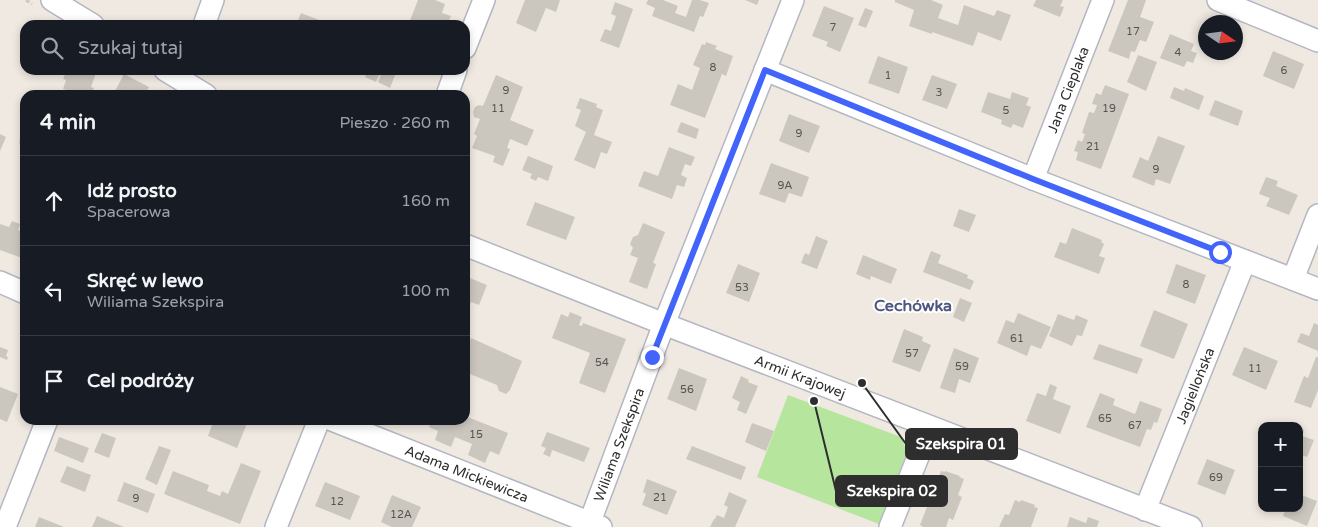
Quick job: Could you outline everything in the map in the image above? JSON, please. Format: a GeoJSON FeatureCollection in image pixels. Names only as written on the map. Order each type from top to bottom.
{"type":"FeatureCollection","features":[{"type":"Feature","properties":{"kind":"street"},"geometry":{"type":"LineString","coordinates":[[52,0],[84,20]]}},
{"type":"Feature","properties":{"kind":"street"},"geometry":{"type":"LineString","coordinates":[[206,20],[214,0]]}},
{"type":"Feature","properties":{"kind":"street"},"geometry":{"type":"LineString","coordinates":[[470,35],[484,0]]}},
{"type":"Feature","properties":{"kind":"street","name":"Wiliama Szekspira"},"geometry":{"type":"LineString","coordinates":[[593,525],[664,324],[793,0]]}},
{"type":"Feature","properties":{"kind":"street","name":"Jana Cieplaka"},"geometry":{"type":"LineString","coordinates":[[1033,179],[1103,0]]}},
{"type":"Feature","properties":{"kind":"street"},"geometry":{"type":"LineString","coordinates":[[1218,0],[1318,41]]}},
{"type":"Feature","properties":{"kind":"street"},"geometry":{"type":"LineString","coordinates":[[765,70],[1033,179],[1318,289]]}},
{"type":"Feature","properties":{"kind":"street"},"geometry":{"type":"LineString","coordinates":[[449,90],[454,75]]}},
{"type":"Feature","properties":{"kind":"street"},"geometry":{"type":"LineString","coordinates":[[177,79],[197,90]]}},
{"type":"Feature","properties":{"kind":"street"},"geometry":{"type":"LineString","coordinates":[[1293,279],[1318,215]]}},
{"type":"Feature","properties":{"kind":"street","name":"Armii Krajowej"},"geometry":{"type":"LineString","coordinates":[[470,247],[664,324],[1191,527]]}},
{"type":"Feature","properties":{"kind":"street","name":"Jagiellońska"},"geometry":{"type":"LineString","coordinates":[[1145,510],[1245,261]]}},
{"type":"Feature","properties":{"kind":"street"},"geometry":{"type":"LineString","coordinates":[[0,282],[20,291]]}},
{"type":"Feature","properties":{"kind":"street"},"geometry":{"type":"LineString","coordinates":[[4,527],[46,425]]}},
{"type":"Feature","properties":{"kind":"street"},"geometry":{"type":"LineString","coordinates":[[276,527],[317,425]]}},
{"type":"Feature","properties":{"kind":"street","name":"Adama Mickiewicza"},"geometry":{"type":"LineString","coordinates":[[344,425],[593,525]]}},
{"type":"Feature","properties":{"kind":"street"},"geometry":{"type":"LineString","coordinates":[[890,527],[930,427]]}},
{"type":"Feature","properties":{"kind":"green space"},"geometry":{"type":"Polygon","coordinates":[[[788,395],[901,437],[907,452],[879,524],[757,477],[788,395]]]}},
{"type":"Feature","properties":{"kind":"building"},"geometry":{"type":"Polygon","coordinates":[[[418,0],[435,0],[445,4],[442,13],[451,16],[449,20],[410,20],[418,0]]]}},
{"type":"Feature","properties":{"kind":"building"},"geometry":{"type":"Polygon","coordinates":[[[525,0],[560,0],[556,12],[546,8],[536,32],[516,23],[525,0]]]}},
{"type":"Feature","properties":{"kind":"building"},"geometry":{"type":"Polygon","coordinates":[[[648,0],[663,0],[678,6],[675,13],[686,17],[692,0],[709,3],[703,17],[700,16],[694,32],[652,16],[655,8],[646,4],[648,0]]]}},
{"type":"Feature","properties":{"kind":"building"},"geometry":{"type":"Polygon","coordinates":[[[745,0],[759,0],[757,5],[745,0]]]}},
{"type":"Feature","properties":{"kind":"building"},"geometry":{"type":"Polygon","coordinates":[[[895,0],[931,0],[943,5],[938,18],[958,25],[964,5],[994,16],[997,10],[1011,15],[1001,41],[978,32],[973,46],[909,26],[914,10],[895,2],[895,0]]]}},
{"type":"Feature","properties":{"kind":"building"},"geometry":{"type":"Polygon","coordinates":[[[1036,0],[1063,0],[1060,6],[1064,7],[1060,17],[1033,6],[1036,0]]]}},
{"type":"Feature","properties":{"kind":"building"},"geometry":{"type":"Polygon","coordinates":[[[1128,0],[1146,0],[1140,17],[1154,22],[1146,42],[1140,40],[1135,52],[1131,51],[1129,59],[1108,51],[1128,0]]]}},
{"type":"Feature","properties":{"kind":"building"},"geometry":{"type":"Polygon","coordinates":[[[615,2],[633,9],[619,48],[600,41],[605,29],[611,31],[616,16],[611,14],[615,2]]]}},
{"type":"Feature","properties":{"kind":"building"},"geometry":{"type":"Polygon","coordinates":[[[824,6],[854,18],[840,52],[826,46],[828,42],[812,36],[824,6]]]}},
{"type":"Feature","properties":{"kind":"building"},"geometry":{"type":"Polygon","coordinates":[[[865,8],[873,11],[866,28],[858,25],[865,8]]]}},
{"type":"Feature","properties":{"kind":"building"},"geometry":{"type":"Polygon","coordinates":[[[301,13],[319,20],[298,20],[301,13]]]}},
{"type":"Feature","properties":{"kind":"building"},"geometry":{"type":"Polygon","coordinates":[[[1170,34],[1194,44],[1191,51],[1197,53],[1193,63],[1187,61],[1184,67],[1160,58],[1170,34]]]}},
{"type":"Feature","properties":{"kind":"building"},"geometry":{"type":"Polygon","coordinates":[[[706,42],[717,46],[715,49],[733,56],[726,76],[722,74],[705,118],[670,105],[678,84],[692,90],[700,68],[693,65],[702,44],[705,45],[706,42]]]}},
{"type":"Feature","properties":{"kind":"building"},"geometry":{"type":"Polygon","coordinates":[[[1273,51],[1304,64],[1294,89],[1263,76],[1273,51]]]}},
{"type":"Feature","properties":{"kind":"building"},"geometry":{"type":"Polygon","coordinates":[[[1138,55],[1157,62],[1146,91],[1127,82],[1138,55]]]}},
{"type":"Feature","properties":{"kind":"building"},"geometry":{"type":"Polygon","coordinates":[[[878,56],[908,67],[899,94],[868,83],[878,56]]]}},
{"type":"Feature","properties":{"kind":"building"},"geometry":{"type":"Polygon","coordinates":[[[65,75],[95,75],[91,87],[94,88],[93,90],[63,89],[66,80],[63,79],[65,75]]]}},
{"type":"Feature","properties":{"kind":"building"},"geometry":{"type":"Polygon","coordinates":[[[123,75],[149,87],[148,90],[116,90],[123,75]]]}},
{"type":"Feature","properties":{"kind":"building"},"geometry":{"type":"Polygon","coordinates":[[[366,75],[379,75],[376,82],[365,77],[366,75]]]}},
{"type":"Feature","properties":{"kind":"building"},"geometry":{"type":"Polygon","coordinates":[[[381,75],[395,75],[390,88],[378,82],[381,75]]]}},
{"type":"Feature","properties":{"kind":"building"},"geometry":{"type":"Polygon","coordinates":[[[496,75],[523,87],[510,120],[534,130],[527,146],[510,139],[507,148],[510,149],[503,166],[493,162],[495,156],[472,148],[477,136],[474,134],[480,119],[474,117],[473,112],[475,107],[483,106],[496,75]]]}},
{"type":"Feature","properties":{"kind":"building"},"geometry":{"type":"Polygon","coordinates":[[[932,75],[957,84],[947,109],[922,100],[932,75]]]}},
{"type":"Feature","properties":{"kind":"building"},"geometry":{"type":"Polygon","coordinates":[[[1105,85],[1129,94],[1101,169],[1076,160],[1078,152],[1074,151],[1078,140],[1082,142],[1085,134],[1082,133],[1089,112],[1094,113],[1097,105],[1092,104],[1096,93],[1101,95],[1105,85]]]}},
{"type":"Feature","properties":{"kind":"building"},"geometry":{"type":"Polygon","coordinates":[[[1174,87],[1184,91],[1185,88],[1204,96],[1199,110],[1170,98],[1174,87]]]}},
{"type":"Feature","properties":{"kind":"building"},"geometry":{"type":"Polygon","coordinates":[[[988,92],[1010,99],[1012,92],[1029,98],[1026,105],[1031,107],[1023,128],[1013,124],[1011,128],[1001,124],[1002,120],[981,112],[988,92]]]}},
{"type":"Feature","properties":{"kind":"building"},"geometry":{"type":"Polygon","coordinates":[[[580,98],[597,104],[596,107],[603,110],[594,135],[612,142],[607,154],[601,152],[595,169],[574,160],[586,132],[575,126],[581,110],[576,108],[580,98]]]}},
{"type":"Feature","properties":{"kind":"building"},"geometry":{"type":"Polygon","coordinates":[[[1215,100],[1243,111],[1238,126],[1209,115],[1215,100]]]}},
{"type":"Feature","properties":{"kind":"building"},"geometry":{"type":"Polygon","coordinates":[[[789,114],[820,126],[809,153],[779,141],[789,114]]]}},
{"type":"Feature","properties":{"kind":"building"},"geometry":{"type":"Polygon","coordinates":[[[681,122],[699,129],[696,139],[677,132],[681,122]]]}},
{"type":"Feature","properties":{"kind":"building"},"geometry":{"type":"Polygon","coordinates":[[[0,134],[6,137],[0,151],[0,134]]]}},
{"type":"Feature","properties":{"kind":"building"},"geometry":{"type":"Polygon","coordinates":[[[1158,136],[1185,146],[1170,184],[1156,179],[1154,186],[1132,177],[1140,157],[1148,161],[1158,136]]]}},
{"type":"Feature","properties":{"kind":"building"},"geometry":{"type":"Polygon","coordinates":[[[669,147],[695,157],[691,166],[685,164],[681,175],[687,178],[684,187],[677,185],[672,199],[638,186],[644,171],[658,176],[669,147]]]}},
{"type":"Feature","properties":{"kind":"building"},"geometry":{"type":"Polygon","coordinates":[[[528,156],[553,166],[548,181],[538,177],[536,181],[530,178],[532,174],[522,170],[528,156]]]}},
{"type":"Feature","properties":{"kind":"building"},"geometry":{"type":"Polygon","coordinates":[[[771,163],[809,177],[802,197],[789,193],[785,203],[759,194],[771,163]]]}},
{"type":"Feature","properties":{"kind":"building"},"geometry":{"type":"Polygon","coordinates":[[[1266,177],[1278,181],[1276,186],[1298,195],[1289,215],[1266,206],[1270,198],[1259,194],[1266,177]]]}},
{"type":"Feature","properties":{"kind":"building"},"geometry":{"type":"Polygon","coordinates":[[[535,202],[575,217],[566,240],[526,225],[535,202]]]}},
{"type":"Feature","properties":{"kind":"building"},"geometry":{"type":"Polygon","coordinates":[[[959,209],[976,215],[969,232],[953,226],[959,209]]]}},
{"type":"Feature","properties":{"kind":"building"},"geometry":{"type":"Polygon","coordinates":[[[12,221],[20,224],[18,230],[20,231],[20,257],[0,250],[0,224],[9,227],[12,221]]]}},
{"type":"Feature","properties":{"kind":"building"},"geometry":{"type":"Polygon","coordinates":[[[643,223],[665,232],[653,263],[656,264],[647,289],[629,282],[638,258],[630,255],[633,248],[630,244],[633,237],[638,235],[643,223]]]}},
{"type":"Feature","properties":{"kind":"building"},"geometry":{"type":"Polygon","coordinates":[[[1072,228],[1102,240],[1101,242],[1104,244],[1099,256],[1105,258],[1099,274],[1054,257],[1060,242],[1066,244],[1072,228]]]}},
{"type":"Feature","properties":{"kind":"building"},"geometry":{"type":"Polygon","coordinates":[[[816,236],[828,241],[817,269],[801,263],[805,253],[809,255],[816,236]]]}},
{"type":"Feature","properties":{"kind":"building"},"geometry":{"type":"Polygon","coordinates":[[[931,251],[941,255],[938,263],[968,275],[967,278],[974,281],[970,290],[923,272],[931,251]]]}},
{"type":"Feature","properties":{"kind":"building"},"geometry":{"type":"Polygon","coordinates":[[[863,255],[897,269],[891,284],[871,276],[870,280],[856,274],[863,255]]]}},
{"type":"Feature","properties":{"kind":"building"},"geometry":{"type":"Polygon","coordinates":[[[738,264],[760,273],[749,302],[726,293],[738,264]]]}},
{"type":"Feature","properties":{"kind":"building"},"geometry":{"type":"Polygon","coordinates":[[[1176,264],[1206,275],[1195,304],[1166,293],[1176,264]]]}},
{"type":"Feature","properties":{"kind":"building"},"geometry":{"type":"Polygon","coordinates":[[[470,278],[487,285],[479,305],[471,302],[470,305],[470,278]]]}},
{"type":"Feature","properties":{"kind":"building"},"geometry":{"type":"Polygon","coordinates":[[[960,298],[972,303],[964,322],[953,317],[960,298]]]}},
{"type":"Feature","properties":{"kind":"building"},"geometry":{"type":"Polygon","coordinates":[[[1154,310],[1188,324],[1174,359],[1140,346],[1154,310]]]}},
{"type":"Feature","properties":{"kind":"building"},"geometry":{"type":"Polygon","coordinates":[[[570,312],[582,317],[579,325],[582,326],[583,323],[626,339],[605,393],[579,383],[590,353],[552,338],[561,314],[568,317],[570,312]]]}},
{"type":"Feature","properties":{"kind":"building"},"geometry":{"type":"Polygon","coordinates":[[[1018,313],[1051,327],[1041,349],[1031,345],[1027,356],[997,343],[1006,320],[1014,323],[1018,313]]]}},
{"type":"Feature","properties":{"kind":"building"},"geometry":{"type":"Polygon","coordinates":[[[1058,314],[1074,320],[1076,315],[1088,320],[1082,336],[1077,335],[1072,346],[1049,336],[1058,314]]]}},
{"type":"Feature","properties":{"kind":"building"},"geometry":{"type":"Polygon","coordinates":[[[1314,323],[1318,325],[1318,351],[1297,342],[1301,333],[1309,336],[1314,323]]]}},
{"type":"Feature","properties":{"kind":"building"},"geometry":{"type":"Polygon","coordinates":[[[904,329],[923,337],[922,341],[931,345],[920,372],[892,362],[904,329]]]}},
{"type":"Feature","properties":{"kind":"building"},"geometry":{"type":"Polygon","coordinates":[[[471,338],[522,361],[510,390],[506,394],[499,391],[497,385],[470,374],[471,338]]]}},
{"type":"Feature","properties":{"kind":"building"},"geometry":{"type":"Polygon","coordinates":[[[1099,344],[1143,359],[1137,374],[1093,359],[1099,344]]]}},
{"type":"Feature","properties":{"kind":"building"},"geometry":{"type":"Polygon","coordinates":[[[0,347],[8,350],[7,360],[0,357],[0,347]]]}},
{"type":"Feature","properties":{"kind":"building"},"geometry":{"type":"Polygon","coordinates":[[[1244,347],[1278,361],[1266,390],[1232,375],[1244,347]]]}},
{"type":"Feature","properties":{"kind":"building"},"geometry":{"type":"Polygon","coordinates":[[[954,348],[979,358],[970,383],[959,379],[955,393],[940,388],[954,348]]]}},
{"type":"Feature","properties":{"kind":"building"},"geometry":{"type":"Polygon","coordinates":[[[1316,357],[1318,357],[1318,390],[1311,408],[1294,402],[1304,376],[1308,378],[1316,357]]]}},
{"type":"Feature","properties":{"kind":"building"},"geometry":{"type":"Polygon","coordinates":[[[679,368],[707,379],[696,411],[667,399],[679,368]]]}},
{"type":"Feature","properties":{"kind":"building"},"geometry":{"type":"Polygon","coordinates":[[[741,376],[749,380],[748,382],[758,386],[746,414],[737,410],[740,402],[732,398],[741,376]]]}},
{"type":"Feature","properties":{"kind":"building"},"geometry":{"type":"Polygon","coordinates":[[[1050,384],[1057,387],[1053,399],[1071,406],[1060,434],[1026,421],[1037,393],[1046,396],[1050,384]]]}},
{"type":"Feature","properties":{"kind":"building"},"geometry":{"type":"Polygon","coordinates":[[[0,387],[18,394],[7,422],[0,419],[0,387]]]}},
{"type":"Feature","properties":{"kind":"building"},"geometry":{"type":"Polygon","coordinates":[[[1100,393],[1115,399],[1113,405],[1135,414],[1140,401],[1162,409],[1157,423],[1154,422],[1151,430],[1147,429],[1140,447],[1086,427],[1100,393]]]}},
{"type":"Feature","properties":{"kind":"building"},"geometry":{"type":"Polygon","coordinates":[[[470,418],[508,433],[499,455],[490,451],[485,463],[468,455],[472,444],[455,437],[451,447],[435,440],[438,431],[429,427],[430,425],[470,425],[470,418]]]}},
{"type":"Feature","properties":{"kind":"building"},"geometry":{"type":"Polygon","coordinates":[[[752,423],[774,431],[766,451],[745,442],[752,423]]]}},
{"type":"Feature","properties":{"kind":"building"},"geometry":{"type":"Polygon","coordinates":[[[212,425],[246,425],[237,448],[208,436],[212,425]]]}},
{"type":"Feature","properties":{"kind":"building"},"geometry":{"type":"Polygon","coordinates":[[[547,432],[590,448],[584,462],[552,450],[550,457],[543,454],[546,448],[541,446],[547,432]]]}},
{"type":"Feature","properties":{"kind":"building"},"geometry":{"type":"Polygon","coordinates":[[[102,433],[116,438],[109,458],[94,452],[102,433]]]}},
{"type":"Feature","properties":{"kind":"building"},"geometry":{"type":"Polygon","coordinates":[[[1303,436],[1314,440],[1307,457],[1303,456],[1303,436]]]}},
{"type":"Feature","properties":{"kind":"building"},"geometry":{"type":"Polygon","coordinates":[[[59,437],[89,448],[83,463],[54,451],[59,437]]]}},
{"type":"Feature","properties":{"kind":"building"},"geometry":{"type":"Polygon","coordinates":[[[159,446],[171,450],[157,485],[145,479],[159,446]]]}},
{"type":"Feature","properties":{"kind":"building"},"geometry":{"type":"Polygon","coordinates":[[[692,446],[746,467],[741,480],[686,459],[692,446]]]}},
{"type":"Feature","properties":{"kind":"building"},"geometry":{"type":"Polygon","coordinates":[[[1207,459],[1235,470],[1225,495],[1197,484],[1207,459]]]}},
{"type":"Feature","properties":{"kind":"building"},"geometry":{"type":"Polygon","coordinates":[[[241,463],[261,471],[240,524],[164,494],[173,471],[209,485],[207,491],[220,496],[222,491],[228,494],[241,463]]]}},
{"type":"Feature","properties":{"kind":"building"},"geometry":{"type":"Polygon","coordinates":[[[67,466],[91,475],[85,492],[60,482],[67,466]]]}},
{"type":"Feature","properties":{"kind":"building"},"geometry":{"type":"Polygon","coordinates":[[[941,471],[960,476],[964,479],[958,495],[962,497],[953,520],[949,518],[946,527],[923,527],[920,525],[941,471]]]}},
{"type":"Feature","properties":{"kind":"building"},"geometry":{"type":"Polygon","coordinates":[[[647,479],[677,491],[667,515],[642,505],[646,494],[643,492],[647,479]]]}},
{"type":"Feature","properties":{"kind":"building"},"geometry":{"type":"Polygon","coordinates":[[[124,482],[155,494],[148,513],[117,501],[124,482]]]}},
{"type":"Feature","properties":{"kind":"building"},"geometry":{"type":"Polygon","coordinates":[[[325,482],[360,496],[350,520],[315,506],[325,482]]]}},
{"type":"Feature","properties":{"kind":"building"},"geometry":{"type":"Polygon","coordinates":[[[729,492],[747,500],[735,527],[710,527],[717,515],[724,518],[728,507],[724,505],[729,492]]]}},
{"type":"Feature","properties":{"kind":"building"},"geometry":{"type":"Polygon","coordinates":[[[392,495],[421,507],[412,527],[392,527],[381,522],[392,495]]]}},
{"type":"Feature","properties":{"kind":"building"},"geometry":{"type":"Polygon","coordinates":[[[1303,496],[1317,501],[1307,526],[1283,516],[1284,512],[1303,512],[1303,496]]]}},
{"type":"Feature","properties":{"kind":"building"},"geometry":{"type":"Polygon","coordinates":[[[1015,500],[1020,502],[1021,500],[1038,508],[1031,527],[999,527],[1005,514],[1009,515],[1015,500]]]}},
{"type":"Feature","properties":{"kind":"building"},"geometry":{"type":"Polygon","coordinates":[[[97,516],[124,527],[92,527],[97,516]]]}},
{"type":"Feature","properties":{"kind":"building"},"geometry":{"type":"Polygon","coordinates":[[[39,517],[64,527],[35,527],[39,517]]]}},
{"type":"Feature","properties":{"kind":"building"},"geometry":{"type":"Polygon","coordinates":[[[1070,517],[1086,523],[1088,517],[1099,521],[1097,527],[1067,527],[1070,517]]]}},
{"type":"Feature","properties":{"kind":"place","name":"Szekspira 01"},"geometry":{"type":"Point","coordinates":[862,383]}},
{"type":"Feature","properties":{"kind":"place","name":"Szekspira 02"},"geometry":{"type":"Point","coordinates":[814,401]}},
{"type":"Feature","properties":{"kind":"district","name":"Cechówka"},"geometry":{"type":"Point","coordinates":[913,306]}},
{"type":"Feature","properties":{"kind":"route"},"geometry":{"type":"LineString","coordinates":[[652,357],[765,70],[1033,179],[1220,252]]}}]}
